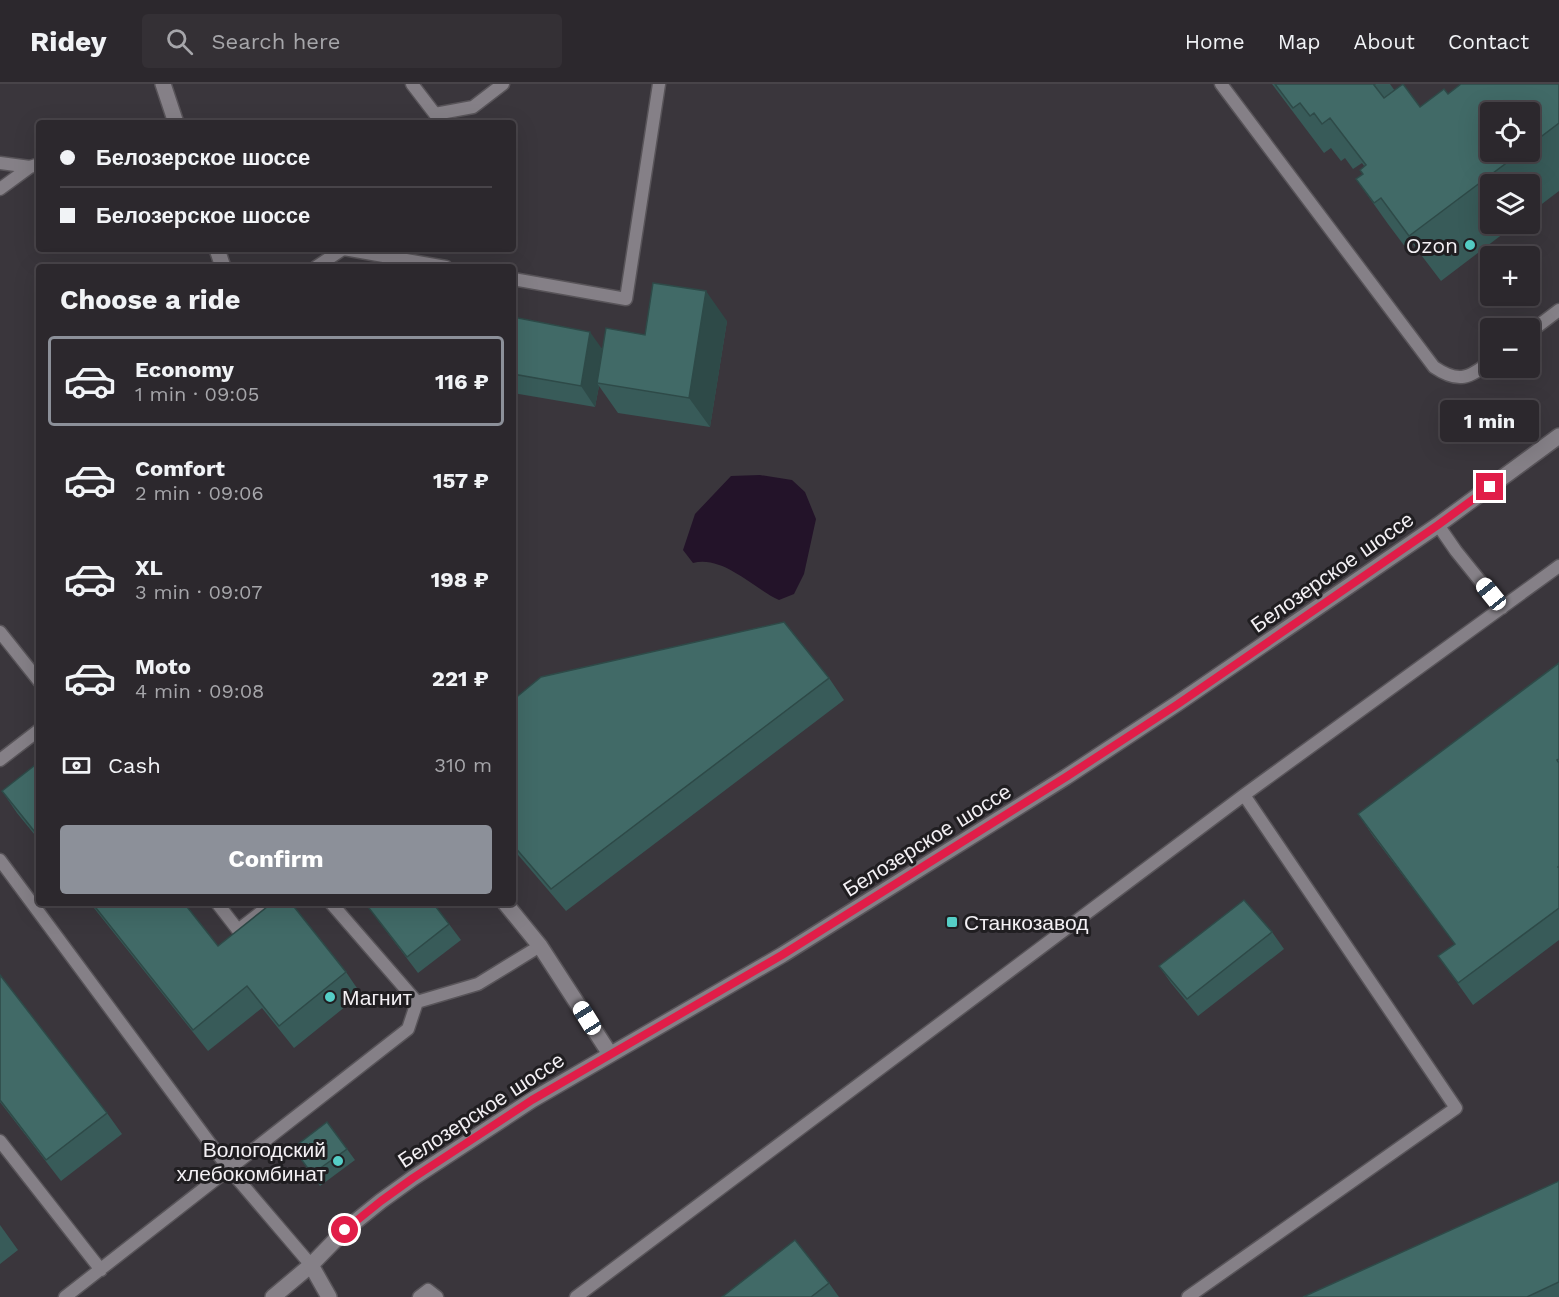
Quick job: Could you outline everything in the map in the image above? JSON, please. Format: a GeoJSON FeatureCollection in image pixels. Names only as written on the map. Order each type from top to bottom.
{"type":"FeatureCollection","features":[{"type":"Feature","properties":{"kind":"main road"},"geometry":{"type":"LineString","coordinates":[[163,84],[173,120]]}},
{"type":"Feature","properties":{"kind":"main road","name":"Белозерское шоссе"},"geometry":{"type":"LineString","coordinates":[[273,1297],[311,1265],[345,1230],[381,1201],[532,1100],[782,955],[1178,704],[1438,525],[1559,436]]}},
{"type":"Feature","properties":{"kind":"main road"},"geometry":{"type":"LineString","coordinates":[[507,906],[540,946],[610,1054]]}},
{"type":"Feature","properties":{"kind":"main road"},"geometry":{"type":"LineString","coordinates":[[311,1265],[329,1297]]}},
{"type":"Feature","properties":{"kind":"lane"},"geometry":{"type":"LineString","coordinates":[[412,84],[435,114],[472,107],[503,84]]}},
{"type":"Feature","properties":{"kind":"lane"},"geometry":{"type":"LineString","coordinates":[[516,280],[626,299],[659,84]]}},
{"type":"Feature","properties":{"kind":"lane"},"geometry":{"type":"LineString","coordinates":[[1221,84],[1434,367],[1449,377],[1472,375],[1480,369]]}},
{"type":"Feature","properties":{"kind":"lane"},"geometry":{"type":"LineString","coordinates":[[0,164],[34,165]]}},
{"type":"Feature","properties":{"kind":"lane"},"geometry":{"type":"LineString","coordinates":[[0,189],[34,165]]}},
{"type":"Feature","properties":{"kind":"lane"},"geometry":{"type":"LineString","coordinates":[[321,264],[339,252]]}},
{"type":"Feature","properties":{"kind":"lane"},"geometry":{"type":"LineString","coordinates":[[361,252],[429,264]]}},
{"type":"Feature","properties":{"kind":"lane"},"geometry":{"type":"LineString","coordinates":[[1540,324],[1559,310]]}},
{"type":"Feature","properties":{"kind":"lane"},"geometry":{"type":"LineString","coordinates":[[1438,525],[1502,608]]}},
{"type":"Feature","properties":{"kind":"lane"},"geometry":{"type":"LineString","coordinates":[[576,1297],[1244,795],[1559,566]]}},
{"type":"Feature","properties":{"kind":"lane"},"geometry":{"type":"LineString","coordinates":[[0,632],[36,677]]}},
{"type":"Feature","properties":{"kind":"lane"},"geometry":{"type":"LineString","coordinates":[[0,760],[36,732]]}},
{"type":"Feature","properties":{"kind":"lane"},"geometry":{"type":"LineString","coordinates":[[1188,1297],[1456,1108],[1244,795]]}},
{"type":"Feature","properties":{"kind":"lane"},"geometry":{"type":"LineString","coordinates":[[0,860],[229,1169],[311,1265]]}},
{"type":"Feature","properties":{"kind":"lane"},"geometry":{"type":"LineString","coordinates":[[219,906],[238,930],[269,906]]}},
{"type":"Feature","properties":{"kind":"lane"},"geometry":{"type":"LineString","coordinates":[[334,906],[417,1002]]}},
{"type":"Feature","properties":{"kind":"lane"},"geometry":{"type":"LineString","coordinates":[[417,1002],[477,984],[540,946]]}},
{"type":"Feature","properties":{"kind":"lane"},"geometry":{"type":"LineString","coordinates":[[65,1297],[408,1029],[417,1002]]}},
{"type":"Feature","properties":{"kind":"lane"},"geometry":{"type":"LineString","coordinates":[[0,1141],[101,1270]]}},
{"type":"Feature","properties":{"kind":"lane"},"geometry":{"type":"LineString","coordinates":[[419,1297],[428,1290],[437,1297]]}},
{"type":"Feature","properties":{"kind":"shaded area"},"geometry":{"type":"Polygon","coordinates":[[[760,475],[792,480],[805,492],[816,519],[804,574],[794,594],[779,600],[727,568],[704,562],[693,563],[683,550],[695,514],[731,476],[760,475]]]}},
{"type":"Feature","properties":{"kind":"building"},"geometry":{"type":"Polygon","coordinates":[[[1275,84],[1375,84],[1384,98],[1403,84],[1420,107],[1444,89],[1448,94],[1461,84],[1559,84],[1559,123],[1540,137],[1540,102],[1480,102],[1480,162],[1508,162],[1492,174],[1480,174],[1480,183],[1409,236],[1381,198],[1374,203],[1356,179],[1363,174],[1360,170],[1366,165],[1330,118],[1322,124],[1314,113],[1310,116],[1300,103],[1293,108],[1275,84]]]}},
{"type":"Feature","properties":{"kind":"building"},"geometry":{"type":"Polygon","coordinates":[[[653,283],[706,291],[689,398],[597,383],[606,328],[645,335],[653,283]]]}},
{"type":"Feature","properties":{"kind":"building"},"geometry":{"type":"Polygon","coordinates":[[[516,318],[590,332],[581,386],[516,375],[516,318]]]}},
{"type":"Feature","properties":{"kind":"building"},"geometry":{"type":"Polygon","coordinates":[[[784,622],[829,678],[551,889],[516,848],[516,698],[541,677],[784,622]]]}},
{"type":"Feature","properties":{"kind":"building"},"geometry":{"type":"Polygon","coordinates":[[[1559,663],[1559,759],[1557,760],[1559,763],[1559,908],[1458,983],[1438,956],[1455,944],[1358,814],[1559,663]]]}},
{"type":"Feature","properties":{"kind":"building"},"geometry":{"type":"Polygon","coordinates":[[[36,764],[36,833],[2,791],[36,764]]]}},
{"type":"Feature","properties":{"kind":"building"},"geometry":{"type":"Polygon","coordinates":[[[1244,900],[1272,932],[1187,999],[1159,966],[1244,900]]]}},
{"type":"Feature","properties":{"kind":"building"},"geometry":{"type":"Polygon","coordinates":[[[94,906],[186,906],[218,946],[268,906],[293,906],[346,972],[279,1026],[247,986],[193,1030],[94,906]]]}},
{"type":"Feature","properties":{"kind":"building"},"geometry":{"type":"Polygon","coordinates":[[[367,906],[435,906],[449,924],[407,957],[367,906]]]}},
{"type":"Feature","properties":{"kind":"building"},"geometry":{"type":"Polygon","coordinates":[[[0,975],[107,1113],[46,1160],[0,1100],[0,975]]]}},
{"type":"Feature","properties":{"kind":"building"},"geometry":{"type":"Polygon","coordinates":[[[327,1122],[347,1149],[312,1174],[293,1148],[327,1122]]]}},
{"type":"Feature","properties":{"kind":"building"},"geometry":{"type":"Polygon","coordinates":[[[1559,1181],[1559,1282],[1527,1297],[1303,1297],[1559,1181]]]}},
{"type":"Feature","properties":{"kind":"building"},"geometry":{"type":"Polygon","coordinates":[[[795,1240],[829,1283],[811,1297],[722,1297],[795,1240]]]}},
{"type":"Feature","properties":{"kind":"place","name":"Ozon"},"geometry":{"type":"Point","coordinates":[1470,245]}},
{"type":"Feature","properties":{"kind":"place","name":"Станкозавод"},"geometry":{"type":"Point","coordinates":[952,922]}},
{"type":"Feature","properties":{"kind":"place","name":"Магнит"},"geometry":{"type":"Point","coordinates":[330,997]}},
{"type":"Feature","properties":{"kind":"place","name":"Вологодский хлебокомбинат"},"geometry":{"type":"Point","coordinates":[338,1161]}},
{"type":"Feature","properties":{"kind":"route"},"geometry":{"type":"LineString","coordinates":[[345,1230],[413,1178],[532,1100],[782,955],[1066,777],[1178,704],[1490,487]]}}]}
